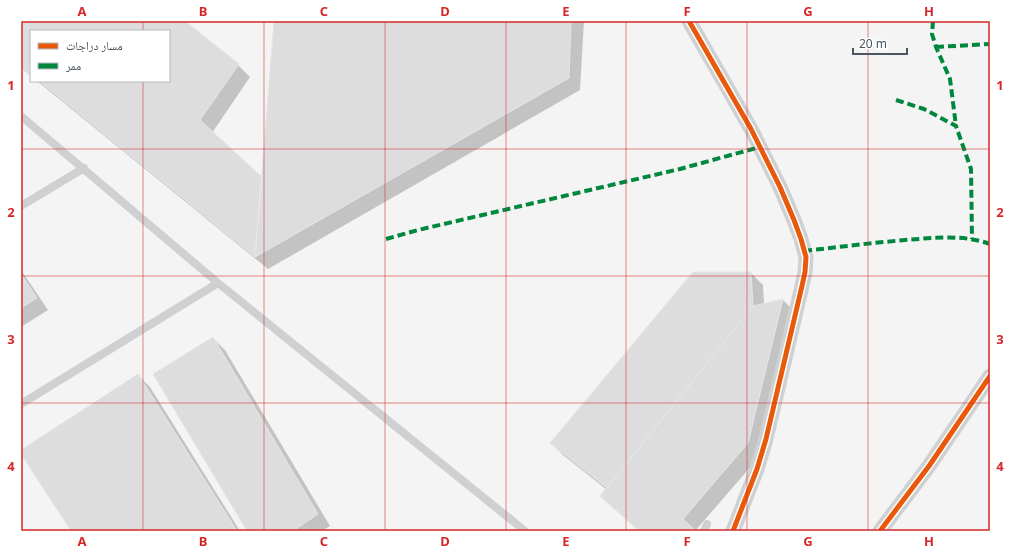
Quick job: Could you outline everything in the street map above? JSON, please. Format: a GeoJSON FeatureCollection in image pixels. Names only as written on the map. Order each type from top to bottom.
{"type":"FeatureCollection","features":[{"type":"Feature","properties":{"kind":"street"},"geometry":{"type":"LineString","coordinates":[[689,21],[751,129],[780,187],[794,220],[806,257],[804,279],[766,439],[757,469],[733,531]]}},
{"type":"Feature","properties":{"kind":"street"},"geometry":{"type":"LineString","coordinates":[[880,531],[925,472],[990,376]]}},
{"type":"Feature","properties":{"kind":"lane"},"geometry":{"type":"LineString","coordinates":[[21,116],[218,283],[525,531]]}},
{"type":"Feature","properties":{"kind":"lane"},"geometry":{"type":"LineString","coordinates":[[21,206],[84,168]]}},
{"type":"Feature","properties":{"kind":"lane"},"geometry":{"type":"LineString","coordinates":[[21,404],[218,283]]}},
{"type":"Feature","properties":{"kind":"building"},"geometry":{"type":"Polygon","coordinates":[[[21,21],[185,21],[239,64],[200,120],[262,177],[255,257],[40,82],[170,82],[170,30],[30,30],[30,74],[21,67],[21,21]]]}},
{"type":"Feature","properties":{"kind":"building"},"geometry":{"type":"Polygon","coordinates":[[[274,21],[571,21],[569,78],[255,257],[274,21]]]}},
{"type":"Feature","properties":{"kind":"building"},"geometry":{"type":"Polygon","coordinates":[[[693,272],[751,272],[753,306],[607,488],[550,443],[693,272]]]}},
{"type":"Feature","properties":{"kind":"building"},"geometry":{"type":"Polygon","coordinates":[[[21,274],[37,298],[21,308],[21,274]]]}},
{"type":"Feature","properties":{"kind":"building"},"geometry":{"type":"Polygon","coordinates":[[[783,299],[748,443],[683,519],[696,531],[639,531],[600,496],[753,306],[783,299]]]}},
{"type":"Feature","properties":{"kind":"building"},"geometry":{"type":"Polygon","coordinates":[[[213,337],[318,514],[293,531],[247,531],[153,374],[213,337]]]}},
{"type":"Feature","properties":{"kind":"building"},"geometry":{"type":"Polygon","coordinates":[[[138,374],[237,531],[71,531],[21,454],[21,450],[138,374]]]}},
{"type":"Feature","properties":{"kind":"marked path"},"geometry":{"type":"LineString","coordinates":[[933,21],[932,34],[950,79],[956,126]]}},
{"type":"Feature","properties":{"kind":"marked path"},"geometry":{"type":"LineString","coordinates":[[936,47],[990,44]]}},
{"type":"Feature","properties":{"kind":"marked path"},"geometry":{"type":"LineString","coordinates":[[896,100],[924,109],[956,126],[971,169],[972,239]]}},
{"type":"Feature","properties":{"kind":"marked path"},"geometry":{"type":"LineString","coordinates":[[386,239],[418,230],[680,169],[760,147]]}},
{"type":"Feature","properties":{"kind":"marked path"},"geometry":{"type":"LineString","coordinates":[[804,251],[880,242],[937,238],[969,239],[990,244]]}},
{"type":"Feature","properties":{"kind":"cycle path"},"geometry":{"type":"LineString","coordinates":[[689,21],[751,129],[780,187],[794,220],[806,257],[802,286],[766,439],[757,469],[733,531]]}},
{"type":"Feature","properties":{"kind":"cycle path"},"geometry":{"type":"LineString","coordinates":[[880,531],[929,466],[990,376]]}}]}
